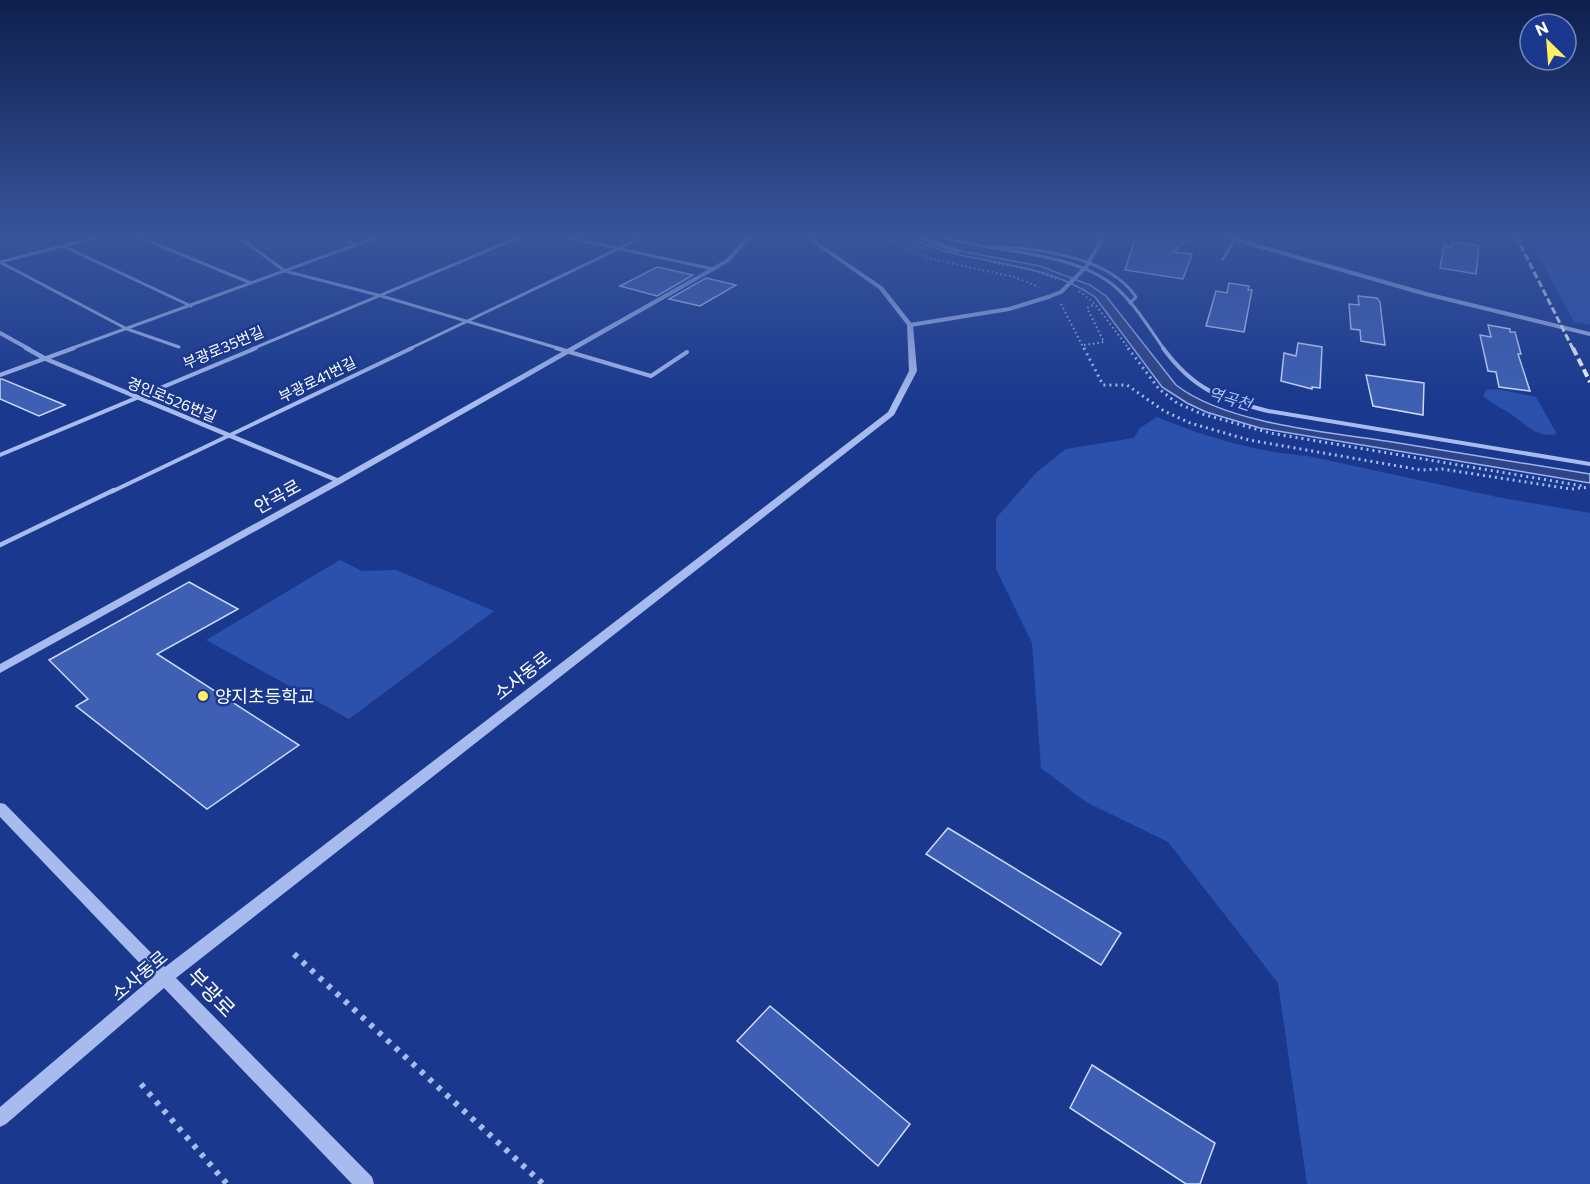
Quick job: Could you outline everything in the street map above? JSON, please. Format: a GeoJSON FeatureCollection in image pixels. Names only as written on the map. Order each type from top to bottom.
{"type":"FeatureCollection","features":[{"type":"Feature","properties":{"kind":"street","name":"안곡로"},"geometry":{"type":"LineString","coordinates":[[0,669],[674,291]]}},
{"type":"Feature","properties":{"kind":"street"},"geometry":{"type":"LineString","coordinates":[[884,291],[910,325],[1009,309],[1062,291]]}},
{"type":"Feature","properties":{"kind":"street"},"geometry":{"type":"LineString","coordinates":[[1417,291],[1590,334]]}},
{"type":"Feature","properties":{"kind":"street","name":"소사동로"},"geometry":{"type":"LineString","coordinates":[[0,1118],[166,976],[891,413],[914,371],[910,325]]}},
{"type":"Feature","properties":{"kind":"street","name":"경인로526번길"},"geometry":{"type":"LineString","coordinates":[[0,333],[46,359],[339,481]]}},
{"type":"Feature","properties":{"kind":"street","name":"부광로"},"geometry":{"type":"LineString","coordinates":[[0,808],[166,976],[365,1184]]}},
{"type":"Feature","properties":{"kind":"lane"},"geometry":{"type":"LineString","coordinates":[[55,291],[127,329],[179,346]]}},
{"type":"Feature","properties":{"kind":"lane"},"geometry":{"type":"LineString","coordinates":[[160,291],[191,306]]}},
{"type":"Feature","properties":{"kind":"lane"},"geometry":{"type":"LineString","coordinates":[[0,375],[231,291]]}},
{"type":"Feature","properties":{"kind":"lane"},"geometry":{"type":"LineString","coordinates":[[363,291],[651,376],[687,352]]}},
{"type":"Feature","properties":{"kind":"lane","name":"부광로35번길"},"geometry":{"type":"LineString","coordinates":[[0,455],[387,291]]}},
{"type":"Feature","properties":{"kind":"lane","name":"부광로41번길"},"geometry":{"type":"LineString","coordinates":[[0,545],[528,291]]}},
{"type":"Feature","properties":{"kind":"lane"},"geometry":{"type":"LineString","coordinates":[[1119,291],[1187,376],[1200,387],[1223,398],[1268,411],[1590,464]]}},
{"type":"Feature","properties":{"kind":"lane"},"geometry":{"type":"LineString","coordinates":[[1130,303],[1136,297],[1133,291]]}},
{"type":"Feature","properties":{"kind":"path"},"geometry":{"type":"LineString","coordinates":[[1079,291],[1095,304],[1159,389],[1177,403],[1202,414],[1270,433],[1590,487]]}},
{"type":"Feature","properties":{"kind":"path"},"geometry":{"type":"LineString","coordinates":[[1084,345],[1104,342],[1087,308],[1095,304]]}},
{"type":"Feature","properties":{"kind":"path"},"geometry":{"type":"LineString","coordinates":[[294,954],[543,1184]]}},
{"type":"Feature","properties":{"kind":"path"},"geometry":{"type":"LineString","coordinates":[[141,1084],[227,1184]]}},
{"type":"Feature","properties":{"kind":"shaded area"},"geometry":{"type":"Polygon","coordinates":[[[1085,291],[1099,291],[1106,296],[1176,385],[1221,409],[1276,424],[1590,474],[1590,483],[1260,428],[1206,412],[1162,387],[1095,297],[1085,291]]]}},
{"type":"Feature","properties":{"kind":"shaded area"},"geometry":{"type":"Polygon","coordinates":[[[1558,291],[1590,291],[1590,325],[1574,322],[1558,291]]]}},
{"type":"Feature","properties":{"kind":"shaded area"},"geometry":{"type":"Polygon","coordinates":[[[1497,389],[1536,397],[1557,434],[1546,435],[1536,432],[1483,396],[1486,390],[1497,389]]]}},
{"type":"Feature","properties":{"kind":"shaded area"},"geometry":{"type":"Polygon","coordinates":[[[1157,417],[1212,437],[1250,447],[1308,456],[1497,497],[1590,513],[1590,1184],[1307,1184],[1278,983],[1168,842],[1086,802],[1041,768],[1032,643],[996,569],[996,518],[1037,472],[1066,449],[1134,438],[1140,428],[1157,417]]]}},
{"type":"Feature","properties":{"kind":"shaded area"},"geometry":{"type":"Polygon","coordinates":[[[340,560],[362,571],[396,570],[494,611],[349,719],[206,640],[340,560]]]}},
{"type":"Feature","properties":{"kind":"building"},"geometry":{"type":"Polygon","coordinates":[[[639,291],[665,291],[657,296],[639,291]]]}},
{"type":"Feature","properties":{"kind":"building"},"geometry":{"type":"Polygon","coordinates":[[[683,291],[725,291],[700,306],[669,299],[683,291]]]}},
{"type":"Feature","properties":{"kind":"building"},"geometry":{"type":"Polygon","coordinates":[[[1216,291],[1252,291],[1244,332],[1206,326],[1216,291]]]}},
{"type":"Feature","properties":{"kind":"building"},"geometry":{"type":"Polygon","coordinates":[[[1358,296],[1377,298],[1380,302],[1385,345],[1361,341],[1360,330],[1351,329],[1349,304],[1359,305],[1358,296]]]}},
{"type":"Feature","properties":{"kind":"building"},"geometry":{"type":"Polygon","coordinates":[[[1488,325],[1515,332],[1521,354],[1518,354],[1530,391],[1499,387],[1496,372],[1488,371],[1480,335],[1491,337],[1488,325]]]}},
{"type":"Feature","properties":{"kind":"building"},"geometry":{"type":"Polygon","coordinates":[[[1298,343],[1322,347],[1320,388],[1312,387],[1312,389],[1281,381],[1284,353],[1296,356],[1298,343]]]}},
{"type":"Feature","properties":{"kind":"building"},"geometry":{"type":"Polygon","coordinates":[[[1366,375],[1424,383],[1423,415],[1373,406],[1366,375]]]}},
{"type":"Feature","properties":{"kind":"building"},"geometry":{"type":"Polygon","coordinates":[[[0,379],[65,405],[39,416],[0,399],[0,379]]]}},
{"type":"Feature","properties":{"kind":"building"},"geometry":{"type":"Polygon","coordinates":[[[189,582],[238,609],[157,654],[299,745],[207,809],[76,706],[88,699],[49,660],[189,582]]]}},
{"type":"Feature","properties":{"kind":"building"},"geometry":{"type":"Polygon","coordinates":[[[948,828],[1121,933],[1101,965],[926,854],[948,828]]]}},
{"type":"Feature","properties":{"kind":"building"},"geometry":{"type":"Polygon","coordinates":[[[770,1006],[910,1124],[878,1166],[737,1041],[770,1006]]]}},
{"type":"Feature","properties":{"kind":"building"},"geometry":{"type":"Polygon","coordinates":[[[1092,1065],[1215,1143],[1200,1184],[1186,1184],[1070,1108],[1092,1065]]]}},
{"type":"Feature","properties":{"kind":"railway"},"geometry":{"type":"LineString","coordinates":[[1544,291],[1573,349]]}},
{"type":"Feature","properties":{"kind":"railway"},"geometry":{"type":"LineString","coordinates":[[1573,348],[1590,382]]}},
{"type":"Feature","properties":{"kind":"place","name":"양지초등학교"},"geometry":{"type":"Point","coordinates":[203,696]}},
{"type":"Feature","properties":{"kind":"water label","name":"역곡천"},"geometry":{"type":"Point","coordinates":[1230,398]}}]}
